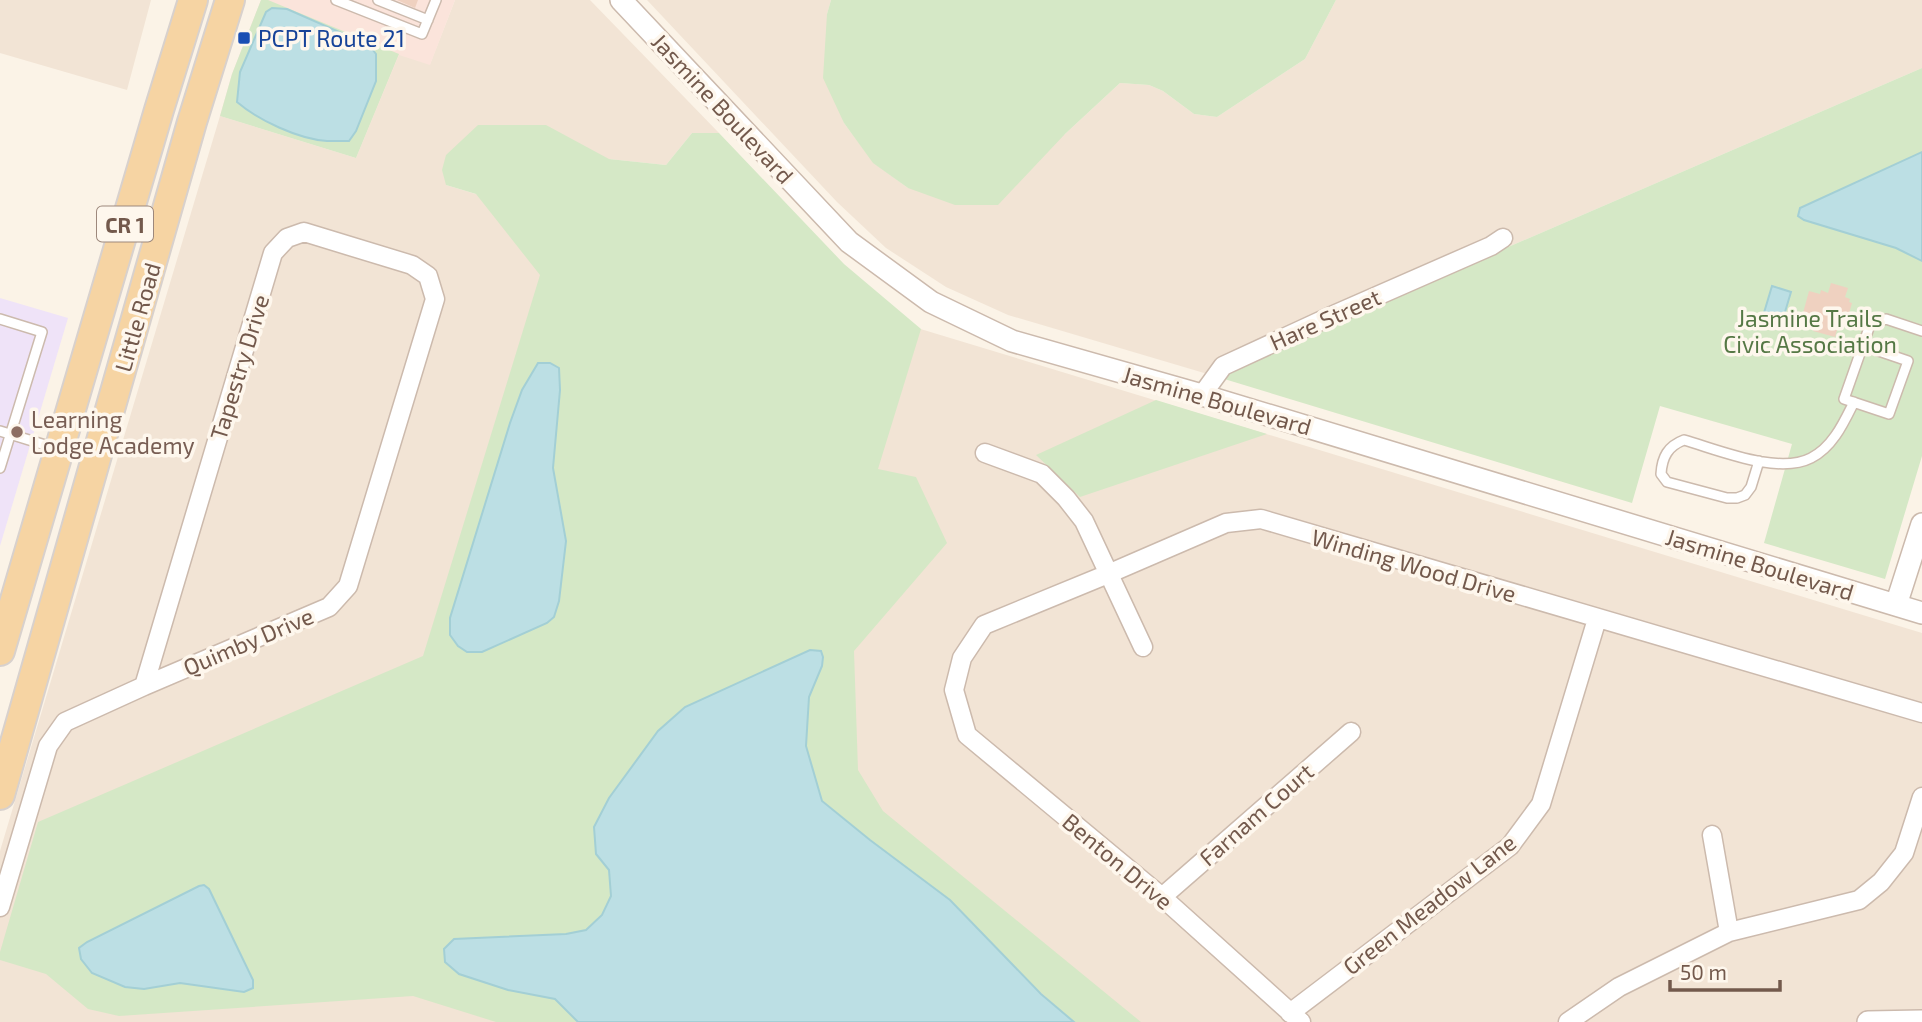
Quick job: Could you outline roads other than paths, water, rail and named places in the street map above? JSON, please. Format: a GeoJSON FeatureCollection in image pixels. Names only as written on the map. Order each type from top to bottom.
{"type":"FeatureCollection","features":[{"type":"Feature","properties":{"kind":"main road","name":"Little Road"},"geometry":{"type":"LineString","coordinates":[[0,651],[193,0]]}},
{"type":"Feature","properties":{"kind":"main road","name":"Little Road"},"geometry":{"type":"LineString","coordinates":[[0,795],[192,122],[230,0]]}},
{"type":"Feature","properties":{"kind":"street","name":"Jasmine Boulevard"},"geometry":{"type":"LineString","coordinates":[[621,0],[849,242],[931,302],[1012,341],[1202,395],[1922,613]]}},
{"type":"Feature","properties":{"kind":"street","name":"Tapestry Drive"},"geometry":{"type":"LineString","coordinates":[[145,686],[273,253],[287,238],[304,232],[412,265],[428,276]]}},
{"type":"Feature","properties":{"kind":"street","name":"Hare Street"},"geometry":{"type":"LineString","coordinates":[[1202,395],[1223,366],[1492,246],[1503,238]]}},
{"type":"Feature","properties":{"kind":"street","name":"Quimby Drive"},"geometry":{"type":"LineString","coordinates":[[0,907],[48,746],[65,722],[329,607],[348,586],[435,299],[428,276]]}},
{"type":"Feature","properties":{"kind":"street"},"geometry":{"type":"LineString","coordinates":[[985,453],[1042,474],[1084,521],[1143,647]]}},
{"type":"Feature","properties":{"kind":"street","name":"Winding Wood Drive"},"geometry":{"type":"LineString","coordinates":[[954,690],[962,658],[984,625],[1226,523],[1261,519],[1922,713]]}},
{"type":"Feature","properties":{"kind":"street"},"geometry":{"type":"LineString","coordinates":[[1896,605],[1922,524]]}},
{"type":"Feature","properties":{"kind":"street","name":"Green Meadow Lane"},"geometry":{"type":"LineString","coordinates":[[1295,1017],[1510,846],[1541,804],[1597,619]]}},
{"type":"Feature","properties":{"kind":"street","name":"Benton Drive"},"geometry":{"type":"LineString","coordinates":[[954,690],[967,735],[1162,897],[1295,1017]]}},
{"type":"Feature","properties":{"kind":"street","name":"Farnam Court"},"geometry":{"type":"LineString","coordinates":[[1162,897],[1351,732]]}},
{"type":"Feature","properties":{"kind":"street"},"geometry":{"type":"LineString","coordinates":[[1568,1022],[1619,987],[1729,932],[1859,900],[1881,882],[1904,853],[1922,797]]}},
{"type":"Feature","properties":{"kind":"street"},"geometry":{"type":"LineString","coordinates":[[1712,835],[1729,932]]}},
{"type":"Feature","properties":{"kind":"street"},"geometry":{"type":"LineString","coordinates":[[1868,1022],[1922,1021]]}},
{"type":"Feature","properties":{"kind":"lane"},"geometry":{"type":"LineString","coordinates":[[336,0],[422,34],[436,0]]}},
{"type":"Feature","properties":{"kind":"lane"},"geometry":{"type":"LineString","coordinates":[[378,0],[428,20]]}},
{"type":"Feature","properties":{"kind":"lane"},"geometry":{"type":"LineString","coordinates":[[0,319],[42,332],[0,468]]}},
{"type":"Feature","properties":{"kind":"lane"},"geometry":{"type":"LineString","coordinates":[[1864,346],[1908,361],[1889,414],[1844,399],[1870,325],[1886,319],[1922,331]]}},
{"type":"Feature","properties":{"kind":"lane"},"geometry":{"type":"LineString","coordinates":[[1759,461],[1751,487],[1745,495],[1737,498],[1727,498],[1667,482],[1661,474],[1661,464],[1666,453],[1673,444],[1684,440],[1771,464],[1797,463],[1814,457],[1844,424],[1854,402]]}},
{"type":"Feature","properties":{"kind":"lane"},"geometry":{"type":"LineString","coordinates":[[0,431],[59,449]]}},
{"type":"Feature","properties":{"kind":"water"},"geometry":{"type":"Polygon","coordinates":[[[272,8],[287,9],[369,45],[376,54],[376,81],[356,131],[349,141],[327,141],[291,133],[267,122],[237,102],[240,72],[266,12],[272,8]]]}},
{"type":"Feature","properties":{"kind":"water"},"geometry":{"type":"Polygon","coordinates":[[[1922,152],[1922,261],[1896,248],[1798,216],[1800,208],[1922,152]]]}},
{"type":"Feature","properties":{"kind":"water"},"geometry":{"type":"Polygon","coordinates":[[[1772,286],[1791,292],[1782,322],[1763,316],[1772,286]]]}},
{"type":"Feature","properties":{"kind":"water"},"geometry":{"type":"Polygon","coordinates":[[[538,363],[550,363],[559,368],[560,390],[553,468],[566,541],[559,601],[554,617],[547,623],[482,652],[467,652],[458,646],[450,635],[450,618],[510,423],[522,390],[538,363]]]}},
{"type":"Feature","properties":{"kind":"water"},"geometry":{"type":"Polygon","coordinates":[[[810,650],[821,651],[823,657],[809,697],[806,746],[822,801],[950,900],[1041,994],[1074,1022],[578,1022],[555,999],[508,990],[459,974],[445,962],[444,949],[454,939],[566,934],[586,930],[602,915],[611,896],[609,870],[596,854],[594,827],[609,798],[658,731],[685,707],[810,650]]]}},
{"type":"Feature","properties":{"kind":"water"},"geometry":{"type":"Polygon","coordinates":[[[204,885],[209,889],[253,980],[253,988],[244,992],[180,983],[144,989],[125,987],[92,973],[81,959],[79,948],[87,942],[204,885]]]}},
{"type":"Feature","properties":{"kind":"place","name":"PCPT Route 21"},"geometry":{"type":"Point","coordinates":[244,38]}},
{"type":"Feature","properties":{"kind":"place","name":"Learning Lodge Academy"},"geometry":{"type":"Point","coordinates":[17,432]}},
{"type":"Feature","properties":{"kind":"park label","name":"Jasmine Trails Civic Association"},"geometry":{"type":"Point","coordinates":[1810,331]}}]}
